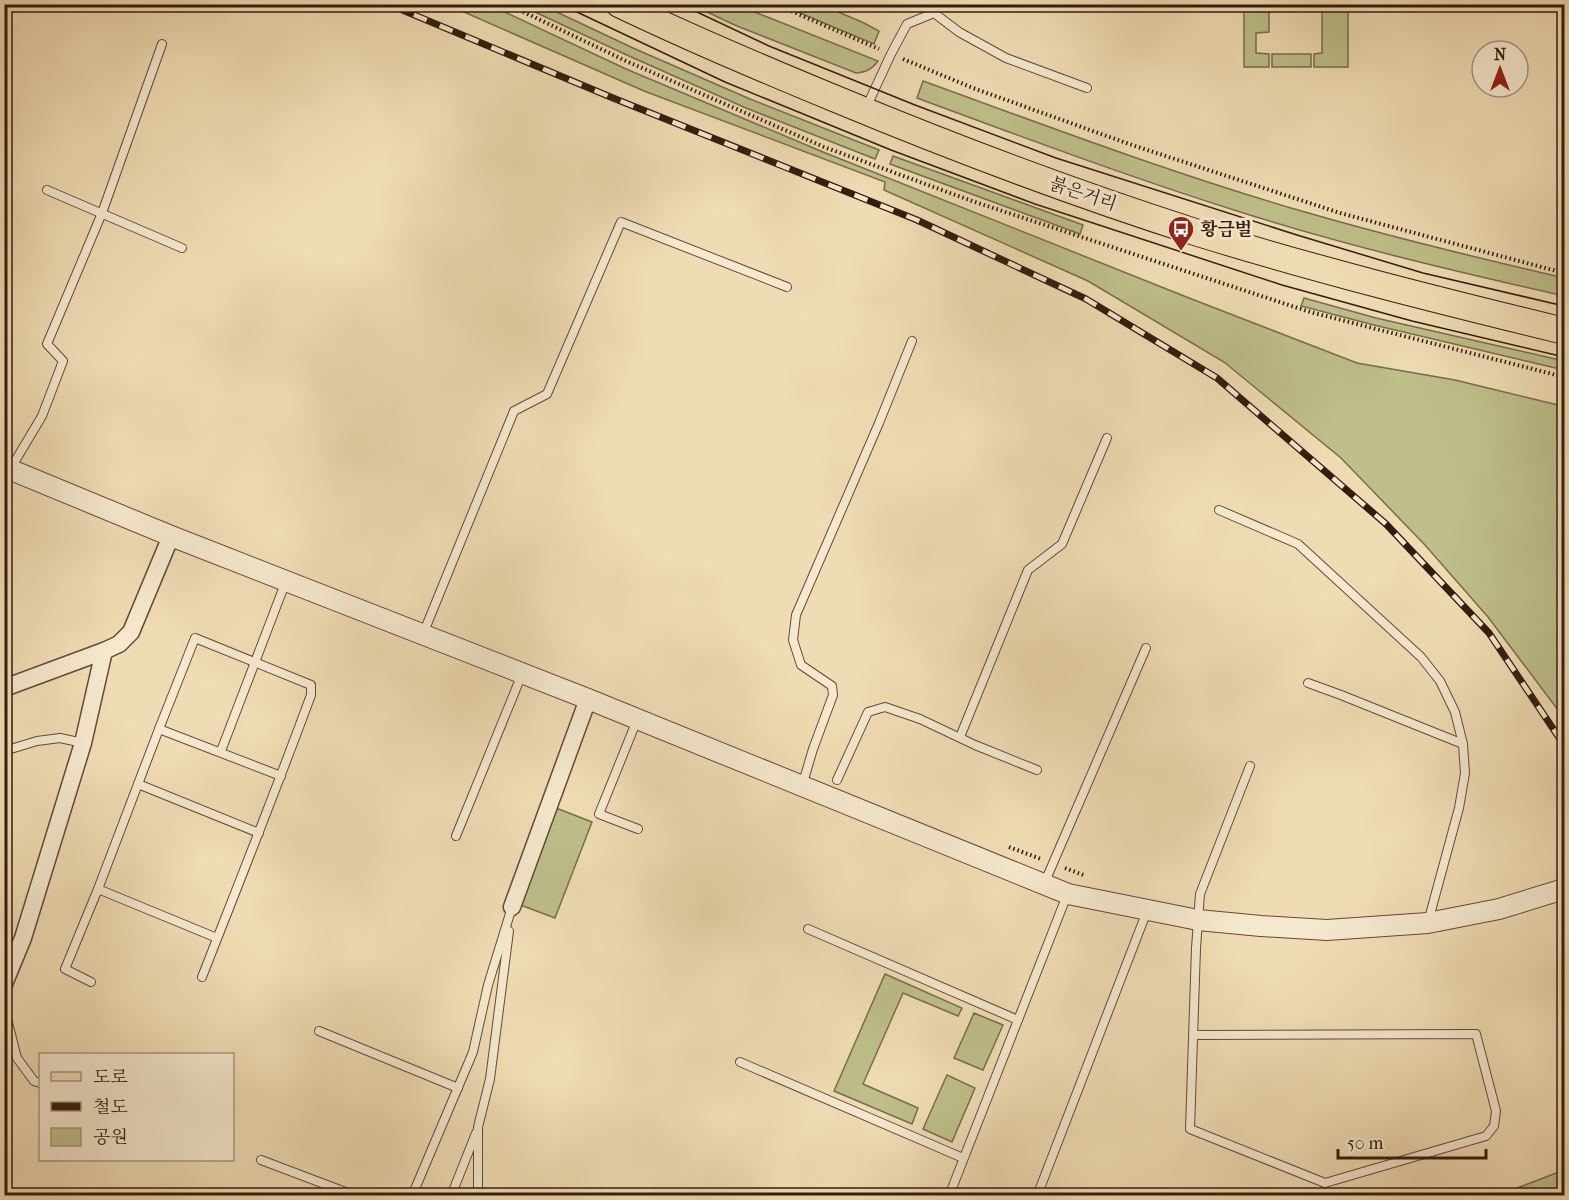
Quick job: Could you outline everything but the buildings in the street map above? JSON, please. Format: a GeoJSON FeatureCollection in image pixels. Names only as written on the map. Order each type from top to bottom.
{"type":"FeatureCollection","features":[{"type":"Feature","properties":{"kind":"main road","name":"붉은거리"},"geometry":{"type":"LineString","coordinates":[[626,6],[749,63],[1047,182],[1194,231],[1374,284],[1564,331]]}},
{"type":"Feature","properties":{"kind":"street"},"geometry":{"type":"LineString","coordinates":[[7,468],[171,536],[588,699],[1068,894],[1198,920],[1327,930],[1428,923],[1499,909],[1564,889]]}},
{"type":"Feature","properties":{"kind":"street"},"geometry":{"type":"LineString","coordinates":[[4,688],[119,644],[131,632],[171,536]]}},
{"type":"Feature","properties":{"kind":"street"},"geometry":{"type":"LineString","coordinates":[[4,984],[23,938],[83,742],[104,651]]}},
{"type":"Feature","properties":{"kind":"street"},"geometry":{"type":"LineString","coordinates":[[512,907],[588,699]]}},
{"type":"Feature","properties":{"kind":"lane"},"geometry":{"type":"LineString","coordinates":[[865,111],[907,24],[934,9],[959,32],[1006,58],[1087,88]]}},
{"type":"Feature","properties":{"kind":"lane"},"geometry":{"type":"LineString","coordinates":[[7,468],[42,416],[63,361],[48,344],[102,213],[162,44]]}},
{"type":"Feature","properties":{"kind":"lane"},"geometry":{"type":"LineString","coordinates":[[47,190],[182,248]]}},
{"type":"Feature","properties":{"kind":"lane"},"geometry":{"type":"LineString","coordinates":[[422,634],[514,411],[548,394],[621,222],[787,287]]}},
{"type":"Feature","properties":{"kind":"lane"},"geometry":{"type":"LineString","coordinates":[[802,786],[833,695],[832,686],[801,665],[793,640],[796,615],[912,341]]}},
{"type":"Feature","properties":{"kind":"lane"},"geometry":{"type":"LineString","coordinates":[[960,737],[1028,570],[1062,544],[1107,438]]}},
{"type":"Feature","properties":{"kind":"lane"},"geometry":{"type":"LineString","coordinates":[[1219,510],[1299,544],[1422,657],[1440,681],[1455,712],[1463,744],[1465,773],[1459,808],[1428,923]]}},
{"type":"Feature","properties":{"kind":"lane"},"geometry":{"type":"LineString","coordinates":[[220,751],[286,581]]}},
{"type":"Feature","properties":{"kind":"lane"},"geometry":{"type":"LineString","coordinates":[[91,981],[65,969],[195,638],[311,685],[311,695],[281,776],[202,977]]}},
{"type":"Feature","properties":{"kind":"lane"},"geometry":{"type":"LineString","coordinates":[[1044,884],[1146,648]]}},
{"type":"Feature","properties":{"kind":"lane"},"geometry":{"type":"LineString","coordinates":[[456,836],[522,674]]}},
{"type":"Feature","properties":{"kind":"lane"},"geometry":{"type":"LineString","coordinates":[[1308,683],[1463,744]]}},
{"type":"Feature","properties":{"kind":"lane"},"geometry":{"type":"LineString","coordinates":[[837,780],[868,712],[885,707],[920,718],[1037,770]]}},
{"type":"Feature","properties":{"kind":"lane"},"geometry":{"type":"LineString","coordinates":[[638,720],[598,814],[638,830]]}},
{"type":"Feature","properties":{"kind":"lane"},"geometry":{"type":"LineString","coordinates":[[159,729],[281,776]]}},
{"type":"Feature","properties":{"kind":"lane"},"geometry":{"type":"LineString","coordinates":[[4,751],[37,741],[60,738],[83,742]]}},
{"type":"Feature","properties":{"kind":"lane"},"geometry":{"type":"LineString","coordinates":[[1193,1035],[1476,1034],[1496,1111],[1494,1126],[1486,1136],[1325,1183],[1190,1129],[1193,1035],[1200,894],[1250,766]]}},
{"type":"Feature","properties":{"kind":"lane"},"geometry":{"type":"LineString","coordinates":[[138,784],[259,833]]}},
{"type":"Feature","properties":{"kind":"lane"},"geometry":{"type":"LineString","coordinates":[[98,889],[218,938]]}},
{"type":"Feature","properties":{"kind":"lane"},"geometry":{"type":"LineString","coordinates":[[949,1196],[1068,894]]}},
{"type":"Feature","properties":{"kind":"lane"},"geometry":{"type":"LineString","coordinates":[[412,1196],[473,1052],[488,986],[512,907]]}},
{"type":"Feature","properties":{"kind":"lane"},"geometry":{"type":"LineString","coordinates":[[452,1196],[478,1127],[490,1079],[512,907]]}},
{"type":"Feature","properties":{"kind":"lane"},"geometry":{"type":"LineString","coordinates":[[1037,1196],[1147,911]]}},
{"type":"Feature","properties":{"kind":"lane"},"geometry":{"type":"LineString","coordinates":[[808,929],[1018,1020]]}},
{"type":"Feature","properties":{"kind":"lane"},"geometry":{"type":"LineString","coordinates":[[4,1007],[17,1058],[34,1081],[39,1083]]}},
{"type":"Feature","properties":{"kind":"lane"},"geometry":{"type":"LineString","coordinates":[[319,1031],[458,1088]]}},
{"type":"Feature","properties":{"kind":"lane"},"geometry":{"type":"LineString","coordinates":[[740,1062],[963,1158]]}},
{"type":"Feature","properties":{"kind":"lane"},"geometry":{"type":"LineString","coordinates":[[478,1127],[478,1196]]}},
{"type":"Feature","properties":{"kind":"lane"},"geometry":{"type":"LineString","coordinates":[[261,1160],[356,1196]]}},
{"type":"Feature","properties":{"kind":"path"},"geometry":{"type":"LineString","coordinates":[[507,4],[626,62],[824,147],[972,201],[1310,312],[1564,377]]}},
{"type":"Feature","properties":{"kind":"path"},"geometry":{"type":"LineString","coordinates":[[775,4],[973,88],[1129,144],[1340,213],[1564,273]]}},
{"type":"Feature","properties":{"kind":"path"},"geometry":{"type":"LineString","coordinates":[[1004,845],[1047,861]]}},
{"type":"Feature","properties":{"kind":"path"},"geometry":{"type":"LineString","coordinates":[[1058,866],[1091,877]]}},
{"type":"Feature","properties":{"kind":"green space"},"geometry":{"type":"Polygon","coordinates":[[[448,5],[490,5],[626,69],[823,152],[1357,363],[1455,380],[1562,406],[1564,410],[1564,718],[1488,617],[1425,545],[1341,458],[1224,362],[1088,281],[884,190],[885,182],[644,91],[448,5]]]}},
{"type":"Feature","properties":{"kind":"green space"},"geometry":{"type":"Polygon","coordinates":[[[520,5],[542,5],[750,99],[879,150],[875,159],[746,108],[520,5]]]}},
{"type":"Feature","properties":{"kind":"green space"},"geometry":{"type":"Polygon","coordinates":[[[692,5],[737,5],[878,61],[868,70],[856,73],[737,26],[692,5]]]}},
{"type":"Feature","properties":{"kind":"green space"},"geometry":{"type":"Polygon","coordinates":[[[781,5],[822,5],[879,31],[874,44],[781,5]]]}},
{"type":"Feature","properties":{"kind":"green space"},"geometry":{"type":"Polygon","coordinates":[[[1244,5],[1269,5],[1269,32],[1256,33],[1256,53],[1269,54],[1269,67],[1244,67],[1244,5]]]}},
{"type":"Feature","properties":{"kind":"green space"},"geometry":{"type":"Polygon","coordinates":[[[1322,5],[1348,5],[1348,67],[1314,67],[1314,54],[1322,53],[1322,5]]]}},
{"type":"Feature","properties":{"kind":"green space"},"geometry":{"type":"Polygon","coordinates":[[[1272,54],[1311,54],[1311,67],[1272,67],[1272,54]]]}},
{"type":"Feature","properties":{"kind":"green space"},"geometry":{"type":"Polygon","coordinates":[[[923,81],[1113,150],[1257,198],[1402,239],[1564,278],[1564,296],[1357,246],[1194,197],[917,98],[923,81]]]}},
{"type":"Feature","properties":{"kind":"green space"},"geometry":{"type":"Polygon","coordinates":[[[893,156],[1083,225],[1080,234],[890,164],[893,156]]]}},
{"type":"Feature","properties":{"kind":"green space"},"geometry":{"type":"Polygon","coordinates":[[[1304,298],[1376,318],[1564,361],[1564,370],[1301,306],[1304,298]]]}},
{"type":"Feature","properties":{"kind":"green space"},"geometry":{"type":"Polygon","coordinates":[[[556,808],[592,822],[555,918],[518,904],[556,808]]]}},
{"type":"Feature","properties":{"kind":"green space"},"geometry":{"type":"Polygon","coordinates":[[[885,974],[962,1008],[958,1016],[903,993],[863,1084],[918,1108],[912,1124],[834,1091],[885,974]]]}},
{"type":"Feature","properties":{"kind":"green space"},"geometry":{"type":"Polygon","coordinates":[[[974,1013],[1003,1025],[983,1070],[954,1058],[974,1013]]]}},
{"type":"Feature","properties":{"kind":"green space"},"geometry":{"type":"Polygon","coordinates":[[[947,1075],[975,1088],[952,1142],[923,1129],[947,1075]]]}},
{"type":"Feature","properties":{"kind":"green space"},"geometry":{"type":"Polygon","coordinates":[[[1564,1170],[1564,1195],[1499,1195],[1564,1170]]]}},
{"type":"Feature","properties":{"kind":"tram line"},"geometry":{"type":"LineString","coordinates":[[560,4],[725,82],[891,150],[1035,204],[1282,285],[1412,321],[1564,357]]}},
{"type":"Feature","properties":{"kind":"tram line"},"geometry":{"type":"LineString","coordinates":[[680,4],[769,46],[915,105],[1056,158],[1423,273],[1564,306]]}},
{"type":"Feature","properties":{"kind":"railway"},"geometry":{"type":"LineString","coordinates":[[388,4],[613,98],[917,220],[1086,299],[1217,378],[1386,524],[1489,633],[1564,745]]}},
{"type":"Feature","properties":{"kind":"place","name":"황금벌"},"geometry":{"type":"Point","coordinates":[1181,252]}}]}
